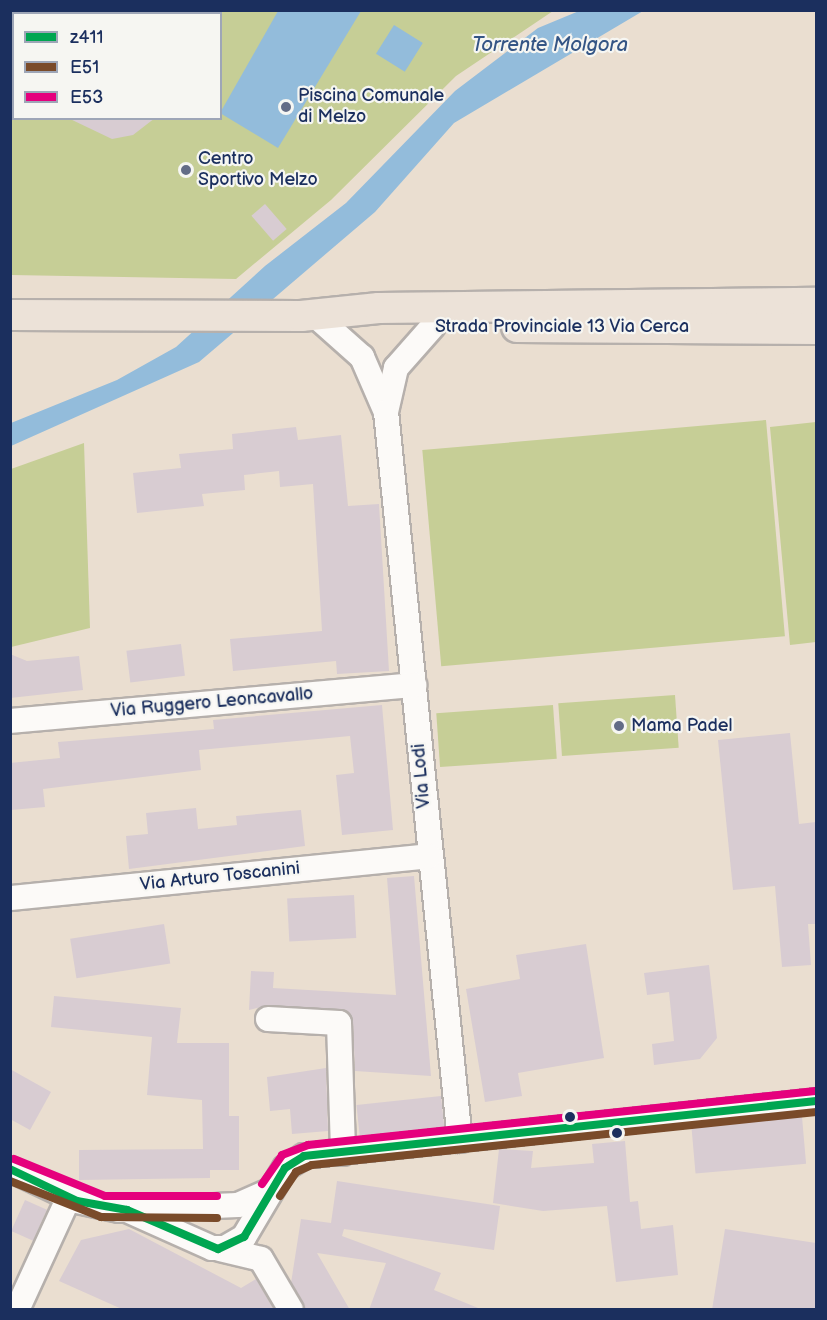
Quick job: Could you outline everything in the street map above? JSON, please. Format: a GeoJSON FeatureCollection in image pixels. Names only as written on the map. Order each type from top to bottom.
{"type":"FeatureCollection","features":[{"type":"Feature","properties":{"kind":"main road","name":"Strada Provinciale 13 Via Cerca"},"geometry":{"type":"LineString","coordinates":[[10,315],[309,316],[379,308],[816,303]]}},
{"type":"Feature","properties":{"kind":"main road","name":"Strada Provinciale 13 Via Cerca"},"geometry":{"type":"LineString","coordinates":[[309,316],[379,327],[816,330]]}},
{"type":"Feature","properties":{"kind":"street","name":"Via Lodi"},"geometry":{"type":"LineString","coordinates":[[309,316],[362,357],[386,412],[429,856],[460,1140]]}},
{"type":"Feature","properties":{"kind":"street","name":"Via Lodi"},"geometry":{"type":"LineString","coordinates":[[386,412],[396,368],[433,326]]}},
{"type":"Feature","properties":{"kind":"street","name":"Via Ruggero Leoncavallo"},"geometry":{"type":"LineString","coordinates":[[10,721],[414,685]]}},
{"type":"Feature","properties":{"kind":"street","name":"Via Arturo Toscanini"},"geometry":{"type":"LineString","coordinates":[[10,898],[429,856]]}},
{"type":"Feature","properties":{"kind":"street"},"geometry":{"type":"LineString","coordinates":[[268,1019],[339,1023],[343,1153]]}},
{"type":"Feature","properties":{"kind":"street"},"geometry":{"type":"LineString","coordinates":[[213,1248],[244,1237],[271,1190],[294,1160],[816,1101]]}},
{"type":"Feature","properties":{"kind":"street"},"geometry":{"type":"LineString","coordinates":[[10,1169],[69,1197],[127,1210],[213,1248],[261,1259],[291,1310]]}},
{"type":"Feature","properties":{"kind":"street"},"geometry":{"type":"LineString","coordinates":[[127,1210],[217,1207],[254,1201],[271,1190]]}},
{"type":"Feature","properties":{"kind":"street"},"geometry":{"type":"LineString","coordinates":[[17,1310],[69,1197]]}},
{"type":"Feature","properties":{"kind":"street"},"geometry":{"type":"LineString","coordinates":[[217,1207],[231,1211],[239,1228],[232,1243],[213,1248],[199,1237],[197,1224],[204,1212],[217,1207]]}},
{"type":"Feature","properties":{"kind":"green space","name":"Centro Sportivo Melzo"},"geometry":{"type":"Polygon","coordinates":[[[11,11],[553,11],[456,76],[331,200],[236,279],[11,275],[11,11]]]}},
{"type":"Feature","properties":{"kind":"green space"},"geometry":{"type":"Polygon","coordinates":[[[766,420],[785,636],[441,666],[422,450],[766,420]]]}},
{"type":"Feature","properties":{"kind":"green space"},"geometry":{"type":"Polygon","coordinates":[[[816,422],[816,642],[790,645],[770,427],[816,422]]]}},
{"type":"Feature","properties":{"kind":"green space"},"geometry":{"type":"Polygon","coordinates":[[[84,443],[90,628],[11,647],[11,469],[84,443]]]}},
{"type":"Feature","properties":{"kind":"green space","name":"Mama Padel"},"geometry":{"type":"Polygon","coordinates":[[[675,695],[679,748],[562,756],[558,703],[675,695]]]}},
{"type":"Feature","properties":{"kind":"green space"},"geometry":{"type":"Polygon","coordinates":[[[553,705],[557,759],[440,767],[436,713],[553,705]]]}},
{"type":"Feature","properties":{"kind":"water","name":"Piscina Comunale di Melzo"},"geometry":{"type":"Polygon","coordinates":[[[278,11],[361,11],[278,148],[222,114],[222,109],[278,11]]]}},
{"type":"Feature","properties":{"kind":"water","name":"Torrente Molgora"},"geometry":{"type":"Polygon","coordinates":[[[579,11],[643,11],[454,123],[375,212],[199,362],[11,446],[11,423],[117,380],[176,347],[265,266],[346,203],[455,91],[538,28],[579,11]]]}},
{"type":"Feature","properties":{"kind":"water","name":"Piscina Comunale di Melzo"},"geometry":{"type":"Polygon","coordinates":[[[394,25],[423,43],[405,72],[376,54],[394,25]]]}},
{"type":"Feature","properties":{"kind":"building"},"geometry":{"type":"Polygon","coordinates":[[[72,120],[152,120],[133,135],[112,139],[72,120]]]}},
{"type":"Feature","properties":{"kind":"building"},"geometry":{"type":"Polygon","coordinates":[[[265,204],[287,229],[273,241],[251,216],[265,204]]]}},
{"type":"Feature","properties":{"kind":"building"},"geometry":{"type":"Polygon","coordinates":[[[296,427],[298,440],[341,435],[348,506],[379,504],[389,671],[337,674],[336,661],[233,671],[230,639],[322,631],[313,484],[280,487],[279,471],[244,475],[245,490],[202,494],[204,506],[137,513],[133,473],[181,468],[179,454],[233,449],[232,434],[296,427]]]}},
{"type":"Feature","properties":{"kind":"building"},"geometry":{"type":"Polygon","coordinates":[[[181,644],[185,676],[130,682],[126,651],[181,644]]]}},
{"type":"Feature","properties":{"kind":"building"},"geometry":{"type":"Polygon","coordinates":[[[10,654],[27,661],[79,656],[83,690],[10,698],[10,654]]]}},
{"type":"Feature","properties":{"kind":"building"},"geometry":{"type":"Polygon","coordinates":[[[382,705],[393,830],[342,835],[336,775],[354,773],[350,736],[199,750],[201,770],[43,789],[45,807],[11,810],[10,763],[60,758],[58,742],[214,729],[213,720],[382,705]]]}},
{"type":"Feature","properties":{"kind":"building"},"geometry":{"type":"Polygon","coordinates":[[[790,733],[799,824],[816,822],[816,924],[808,924],[811,965],[782,967],[775,886],[733,890],[718,740],[790,733]]]}},
{"type":"Feature","properties":{"kind":"building"},"geometry":{"type":"Polygon","coordinates":[[[196,808],[198,829],[237,825],[236,816],[301,810],[305,846],[129,869],[126,836],[148,834],[146,813],[196,808]]]}},
{"type":"Feature","properties":{"kind":"building"},"geometry":{"type":"Polygon","coordinates":[[[414,876],[431,1076],[355,1071],[353,1023],[346,1011],[269,1005],[249,1010],[251,971],[274,972],[273,988],[396,995],[387,878],[414,876]]]}},
{"type":"Feature","properties":{"kind":"building"},"geometry":{"type":"Polygon","coordinates":[[[354,895],[356,938],[289,941],[287,899],[354,895]]]}},
{"type":"Feature","properties":{"kind":"building"},"geometry":{"type":"Polygon","coordinates":[[[164,924],[170,964],[76,978],[70,939],[164,924]]]}},
{"type":"Feature","properties":{"kind":"building"},"geometry":{"type":"Polygon","coordinates":[[[586,944],[604,1058],[518,1073],[522,1096],[485,1102],[466,989],[520,979],[516,955],[586,944]]]}},
{"type":"Feature","properties":{"kind":"building"},"geometry":{"type":"Polygon","coordinates":[[[709,965],[717,1038],[700,1059],[654,1065],[652,1044],[674,1041],[669,992],[647,995],[644,973],[709,965]]]}},
{"type":"Feature","properties":{"kind":"building"},"geometry":{"type":"Polygon","coordinates":[[[54,996],[181,1008],[177,1043],[229,1043],[229,1116],[239,1116],[239,1170],[210,1170],[210,1178],[79,1180],[79,1150],[203,1149],[202,1100],[147,1095],[152,1037],[51,1027],[54,996]]]}},
{"type":"Feature","properties":{"kind":"building"},"geometry":{"type":"Polygon","coordinates":[[[326,1068],[328,1131],[292,1134],[290,1109],[270,1111],[267,1077],[326,1068]]]}},
{"type":"Feature","properties":{"kind":"building"},"geometry":{"type":"Polygon","coordinates":[[[10,1069],[51,1092],[30,1130],[10,1119],[10,1069]]]}},
{"type":"Feature","properties":{"kind":"building"},"geometry":{"type":"Polygon","coordinates":[[[441,1096],[444,1127],[360,1136],[356,1105],[441,1096]]]}},
{"type":"Feature","properties":{"kind":"building"},"geometry":{"type":"Polygon","coordinates":[[[802,1117],[806,1164],[696,1173],[691,1127],[802,1117]]]}},
{"type":"Feature","properties":{"kind":"building"},"geometry":{"type":"Polygon","coordinates":[[[625,1141],[630,1202],[638,1201],[641,1229],[673,1225],[678,1275],[616,1282],[607,1206],[543,1211],[493,1203],[499,1149],[533,1151],[531,1168],[594,1163],[592,1144],[625,1141]]]}},
{"type":"Feature","properties":{"kind":"building"},"geometry":{"type":"Polygon","coordinates":[[[337,1181],[500,1206],[494,1250],[344,1229],[342,1236],[441,1273],[434,1290],[483,1310],[369,1310],[386,1263],[317,1253],[350,1310],[305,1310],[291,1283],[301,1219],[331,1223],[337,1181]]]}},
{"type":"Feature","properties":{"kind":"building"},"geometry":{"type":"Polygon","coordinates":[[[25,1200],[47,1210],[33,1241],[11,1231],[25,1200]]]}},
{"type":"Feature","properties":{"kind":"building"},"geometry":{"type":"Polygon","coordinates":[[[129,1229],[241,1288],[256,1279],[274,1310],[124,1310],[59,1281],[81,1240],[129,1229]]]}},
{"type":"Feature","properties":{"kind":"building"},"geometry":{"type":"Polygon","coordinates":[[[725,1229],[816,1243],[816,1310],[712,1310],[725,1229]]]}},
{"type":"Feature","properties":{"kind":"transit line","name":"E53"},"geometry":{"type":"LineString","coordinates":[[262,1184],[282,1155],[308,1145],[815,1091]]}},
{"type":"Feature","properties":{"kind":"transit line","name":"z411"},"geometry":{"type":"LineString","coordinates":[[10,1169],[77,1201],[127,1210],[218,1249],[244,1237],[285,1168],[304,1156],[816,1101]]}},
{"type":"Feature","properties":{"kind":"transit line","name":"E51"},"geometry":{"type":"LineString","coordinates":[[280,1196],[296,1172],[312,1165],[816,1112]]}},
{"type":"Feature","properties":{"kind":"transit line","name":"E53"},"geometry":{"type":"LineString","coordinates":[[14,1159],[105,1196],[217,1196]]}},
{"type":"Feature","properties":{"kind":"transit line","name":"E51"},"geometry":{"type":"LineString","coordinates":[[10,1181],[101,1217],[217,1218]]}},
{"type":"Feature","properties":{"kind":"place","name":"Piscina Comunale di Melzo"},"geometry":{"type":"Point","coordinates":[286,107]}},
{"type":"Feature","properties":{"kind":"place","name":"Centro Sportivo Melzo"},"geometry":{"type":"Point","coordinates":[186,170]}},
{"type":"Feature","properties":{"kind":"place","name":"Mama Padel"},"geometry":{"type":"Point","coordinates":[619,726]}}]}
